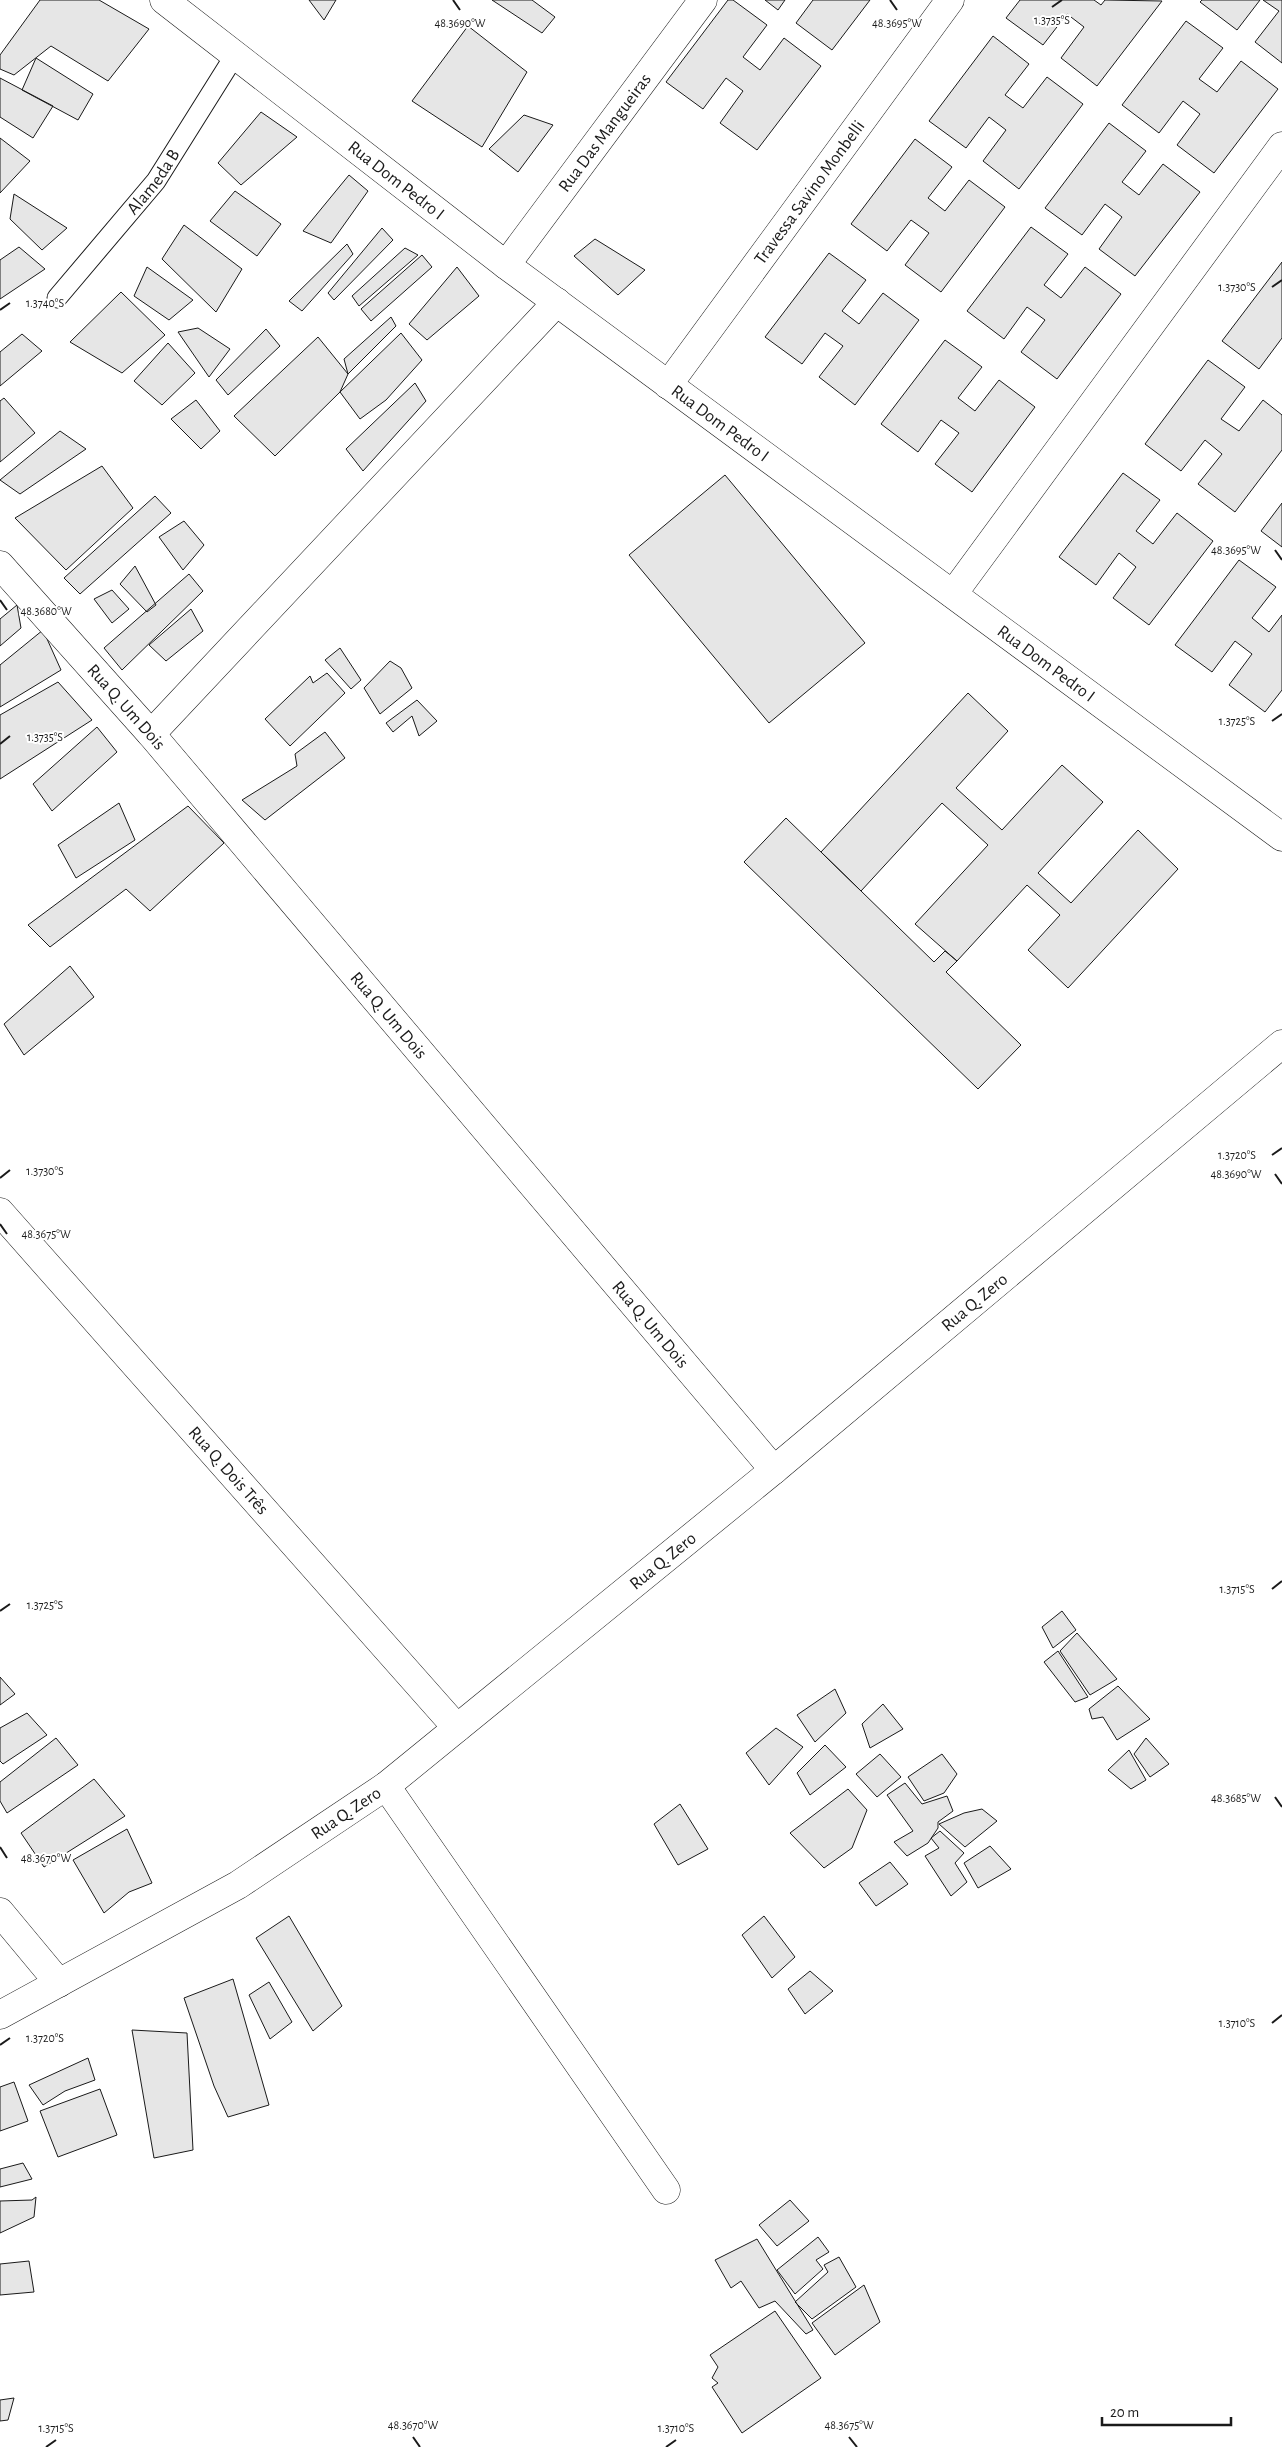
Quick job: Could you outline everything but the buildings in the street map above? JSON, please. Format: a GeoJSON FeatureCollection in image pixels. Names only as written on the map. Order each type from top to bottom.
{"type":"FeatureCollection","features":[{"type":"Feature","properties":{"kind":"street","name":"Rua Dom Pedro I"},"geometry":{"type":"LineString","coordinates":[[164,0],[506,265],[1282,837]]}},
{"type":"Feature","properties":{"kind":"street","name":"Rua Das Mangueiras"},"geometry":{"type":"LineString","coordinates":[[506,265],[703,0]]}},
{"type":"Feature","properties":{"kind":"street","name":"Travessa Savino Monbelli"},"geometry":{"type":"LineString","coordinates":[[668,385],[950,0]]}},
{"type":"Feature","properties":{"kind":"street"},"geometry":{"type":"LineString","coordinates":[[953,594],[1282,146]]}},
{"type":"Feature","properties":{"kind":"street"},"geometry":{"type":"LineString","coordinates":[[151,734],[557,302]]}},
{"type":"Feature","properties":{"kind":"street","name":"Rua Q. Um Dois"},"geometry":{"type":"LineString","coordinates":[[0,565],[151,734],[774,1470]]}},
{"type":"Feature","properties":{"kind":"street","name":"Rua Q. Zero"},"geometry":{"type":"LineString","coordinates":[[0,2015],[238,1885],[386,1786],[774,1470],[1282,1044]]}},
{"type":"Feature","properties":{"kind":"street","name":"Rua Q. Dois Três"},"geometry":{"type":"LineString","coordinates":[[0,1212],[457,1728]]}},
{"type":"Feature","properties":{"kind":"street"},"geometry":{"type":"LineString","coordinates":[[386,1786],[666,2190]]}},
{"type":"Feature","properties":{"kind":"street"},"geometry":{"type":"LineString","coordinates":[[0,1912],[59,1983]]}},
{"type":"Feature","properties":{"kind":"lane","name":"Alameda B"},"geometry":{"type":"LineString","coordinates":[[57,298],[156,181],[235,55]]}}]}
